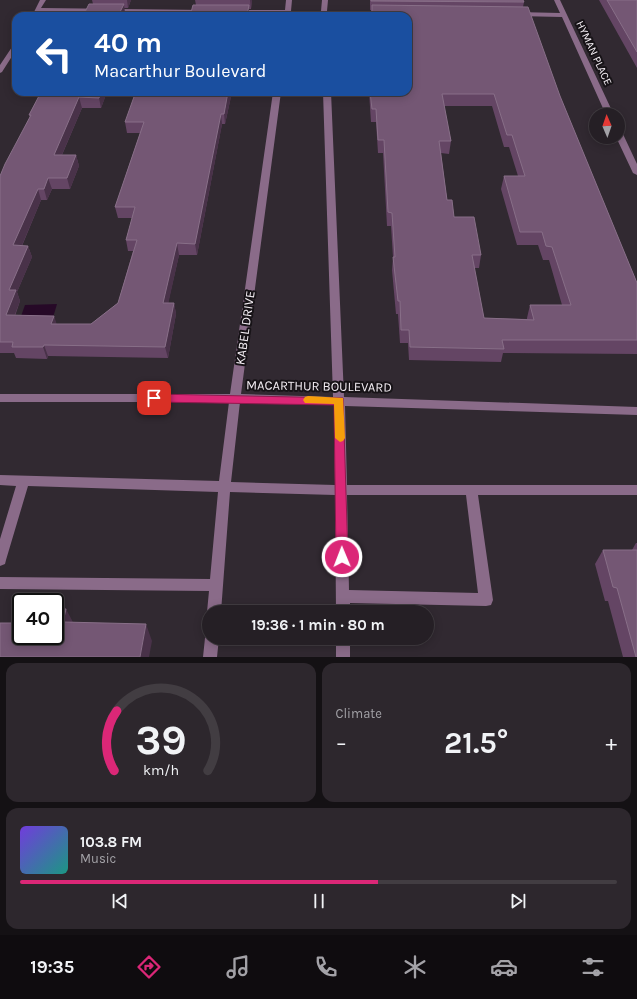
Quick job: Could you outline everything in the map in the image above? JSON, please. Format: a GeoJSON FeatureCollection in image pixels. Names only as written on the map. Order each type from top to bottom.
{"type":"FeatureCollection","features":[{"type":"Feature","properties":{"kind":"street"},"geometry":{"type":"LineString","coordinates":[[36,12],[43,0]]}},
{"type":"Feature","properties":{"kind":"street"},"geometry":{"type":"LineString","coordinates":[[288,12],[289,0]]}},
{"type":"Feature","properties":{"kind":"street"},"geometry":{"type":"LineString","coordinates":[[324,12],[325,0]]}},
{"type":"Feature","properties":{"kind":"street","name":"HYMAN PLACE"},"geometry":{"type":"LineString","coordinates":[[557,0],[607,108]]}},
{"type":"Feature","properties":{"kind":"street"},"geometry":{"type":"LineString","coordinates":[[508,14],[564,15]]}},
{"type":"Feature","properties":{"kind":"street"},"geometry":{"type":"LineString","coordinates":[[0,71],[12,52]]}},
{"type":"Feature","properties":{"kind":"street","name":"KABEL DRIVE"},"geometry":{"type":"LineString","coordinates":[[215,605],[224,487],[234,398],[276,96]]}},
{"type":"Feature","properties":{"kind":"street"},"geometry":{"type":"LineString","coordinates":[[327,96],[339,401],[343,605]]}},
{"type":"Feature","properties":{"kind":"street"},"geometry":{"type":"LineString","coordinates":[[624,144],[637,173]]}},
{"type":"Feature","properties":{"kind":"street","name":"MACARTHUR BOULEVARD"},"geometry":{"type":"LineString","coordinates":[[0,398],[234,398],[637,411]]}},
{"type":"Feature","properties":{"kind":"street"},"geometry":{"type":"LineString","coordinates":[[0,480],[340,490],[637,490]]}},
{"type":"Feature","properties":{"kind":"street"},"geometry":{"type":"LineString","coordinates":[[0,560],[24,480]]}},
{"type":"Feature","properties":{"kind":"street"},"geometry":{"type":"LineString","coordinates":[[343,596],[486,600],[471,490]]}},
{"type":"Feature","properties":{"kind":"street"},"geometry":{"type":"LineString","coordinates":[[0,583],[216,586]]}},
{"type":"Feature","properties":{"kind":"street"},"geometry":{"type":"LineString","coordinates":[[210,657],[211,645]]}},
{"type":"Feature","properties":{"kind":"street"},"geometry":{"type":"LineString","coordinates":[[343,645],[343,657]]}},
{"type":"Feature","properties":{"kind":"shaded area"},"geometry":{"type":"Polygon","coordinates":[[[57,304],[52,321],[19,322],[25,305],[57,304]]]}},
{"type":"Feature","properties":{"kind":"building"},"geometry":{"type":"Polygon","coordinates":[[[523,0],[524,2],[371,1],[523,0]]]}},
{"type":"Feature","properties":{"kind":"building"},"geometry":{"type":"Polygon","coordinates":[[[607,0],[637,0],[637,52],[607,0]]]}},
{"type":"Feature","properties":{"kind":"building"},"geometry":{"type":"Polygon","coordinates":[[[89,4],[124,4],[120,12],[85,12],[89,4]]]}},
{"type":"Feature","properties":{"kind":"building"},"geometry":{"type":"Polygon","coordinates":[[[193,5],[249,5],[248,12],[191,12],[193,5]]]}},
{"type":"Feature","properties":{"kind":"building"},"geometry":{"type":"Polygon","coordinates":[[[372,5],[528,7],[560,96],[637,283],[637,340],[502,340],[504,349],[410,347],[409,330],[401,330],[400,301],[398,301],[393,257],[395,257],[392,213],[388,212],[384,140],[378,140],[376,109],[372,109],[370,96],[412,96],[412,12],[372,12],[372,5]],[[442,94],[451,141],[439,141],[447,200],[452,200],[454,217],[474,217],[481,255],[472,255],[484,318],[534,320],[530,305],[571,305],[552,247],[546,246],[542,232],[520,232],[504,176],[525,176],[512,135],[507,135],[494,94],[442,94]]]}},
{"type":"Feature","properties":{"kind":"building"},"geometry":{"type":"Polygon","coordinates":[[[39,96],[100,96],[99,98],[79,97],[54,155],[76,155],[67,178],[48,178],[44,189],[38,189],[13,245],[28,246],[9,290],[16,290],[6,315],[54,316],[51,324],[91,324],[118,303],[137,240],[126,240],[135,207],[115,207],[144,122],[125,122],[134,96],[227,96],[224,114],[221,114],[195,244],[177,243],[163,303],[174,303],[165,347],[44,345],[43,347],[12,347],[13,342],[0,342],[0,176],[31,115],[29,115],[39,96]]]}},
{"type":"Feature","properties":{"kind":"building"},"geometry":{"type":"Polygon","coordinates":[[[603,550],[637,550],[637,657],[617,588],[613,587],[603,550]]]}},
{"type":"Feature","properties":{"kind":"building"},"geometry":{"type":"Polygon","coordinates":[[[64,622],[146,624],[140,657],[0,657],[0,623],[12,623],[12,645],[64,645],[64,622]]]}},
{"type":"Feature","properties":{"kind":"slow traffic"},"geometry":{"type":"LineString","coordinates":[[308,400],[339,401],[340,438]]}},
{"type":"Feature","properties":{"kind":"route"},"geometry":{"type":"LineString","coordinates":[[154,398],[234,398],[339,401],[342,557]]}}]}
